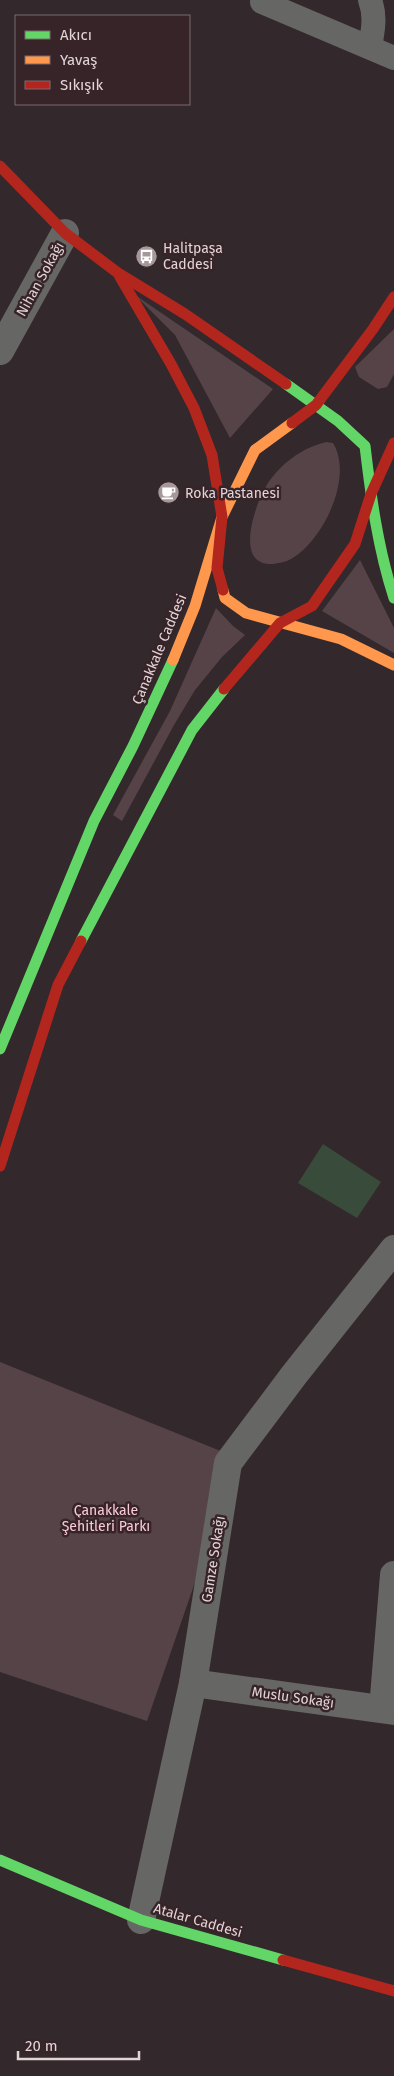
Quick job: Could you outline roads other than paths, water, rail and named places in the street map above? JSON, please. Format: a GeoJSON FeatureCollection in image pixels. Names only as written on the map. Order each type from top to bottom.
{"type":"FeatureCollection","features":[{"type":"Feature","properties":{"kind":"main road"},"geometry":{"type":"LineString","coordinates":[[0,166],[65,233],[118,273],[185,314],[316,405],[338,421],[365,446],[388,580],[394,598]]}},
{"type":"Feature","properties":{"kind":"main road"},"geometry":{"type":"LineString","coordinates":[[118,273],[171,364],[194,408],[212,456],[222,517],[217,568],[226,598],[246,613],[341,640],[394,665]]}},
{"type":"Feature","properties":{"kind":"main road","name":"Çanakkale Caddesi"},"geometry":{"type":"LineString","coordinates":[[0,1048],[94,821],[133,746],[169,670],[195,606],[222,517],[255,450],[316,405],[373,329],[394,297]]}},
{"type":"Feature","properties":{"kind":"main road"},"geometry":{"type":"LineString","coordinates":[[0,1166],[55,994],[192,730],[214,700],[280,623],[312,606],[355,544],[372,494],[394,443]]}},
{"type":"Feature","properties":{"kind":"main road","name":"Atalar Caddesi"},"geometry":{"type":"LineString","coordinates":[[0,1860],[141,1920],[394,1991]]}},
{"type":"Feature","properties":{"kind":"street","name":"Nihan Sokağı"},"geometry":{"type":"LineString","coordinates":[[0,351],[65,233]]}},
{"type":"Feature","properties":{"kind":"street","name":"Gamze Sokağı"},"geometry":{"type":"LineString","coordinates":[[141,1920],[193,1683],[228,1463],[294,1375],[394,1249]]}},
{"type":"Feature","properties":{"kind":"street"},"geometry":{"type":"LineString","coordinates":[[388,1710],[394,1575]]}},
{"type":"Feature","properties":{"kind":"street","name":"Muslu Sokağı"},"geometry":{"type":"LineString","coordinates":[[193,1683],[388,1710]]}},
{"type":"Feature","properties":{"kind":"lane"},"geometry":{"type":"LineString","coordinates":[[370,0],[373,8],[374,26],[370,48]]}},
{"type":"Feature","properties":{"kind":"lane"},"geometry":{"type":"LineString","coordinates":[[262,2],[394,58]]}},
{"type":"Feature","properties":{"kind":"place","name":"Halitpaşa Caddesi"},"geometry":{"type":"Point","coordinates":[147,256]}},
{"type":"Feature","properties":{"kind":"place","name":"Roka Pastanesi"},"geometry":{"type":"Point","coordinates":[169,493]}},
{"type":"Feature","properties":{"kind":"park label","name":"Çanakkale Şehitleri Parkı"},"geometry":{"type":"Point","coordinates":[106,1518]}}]}
